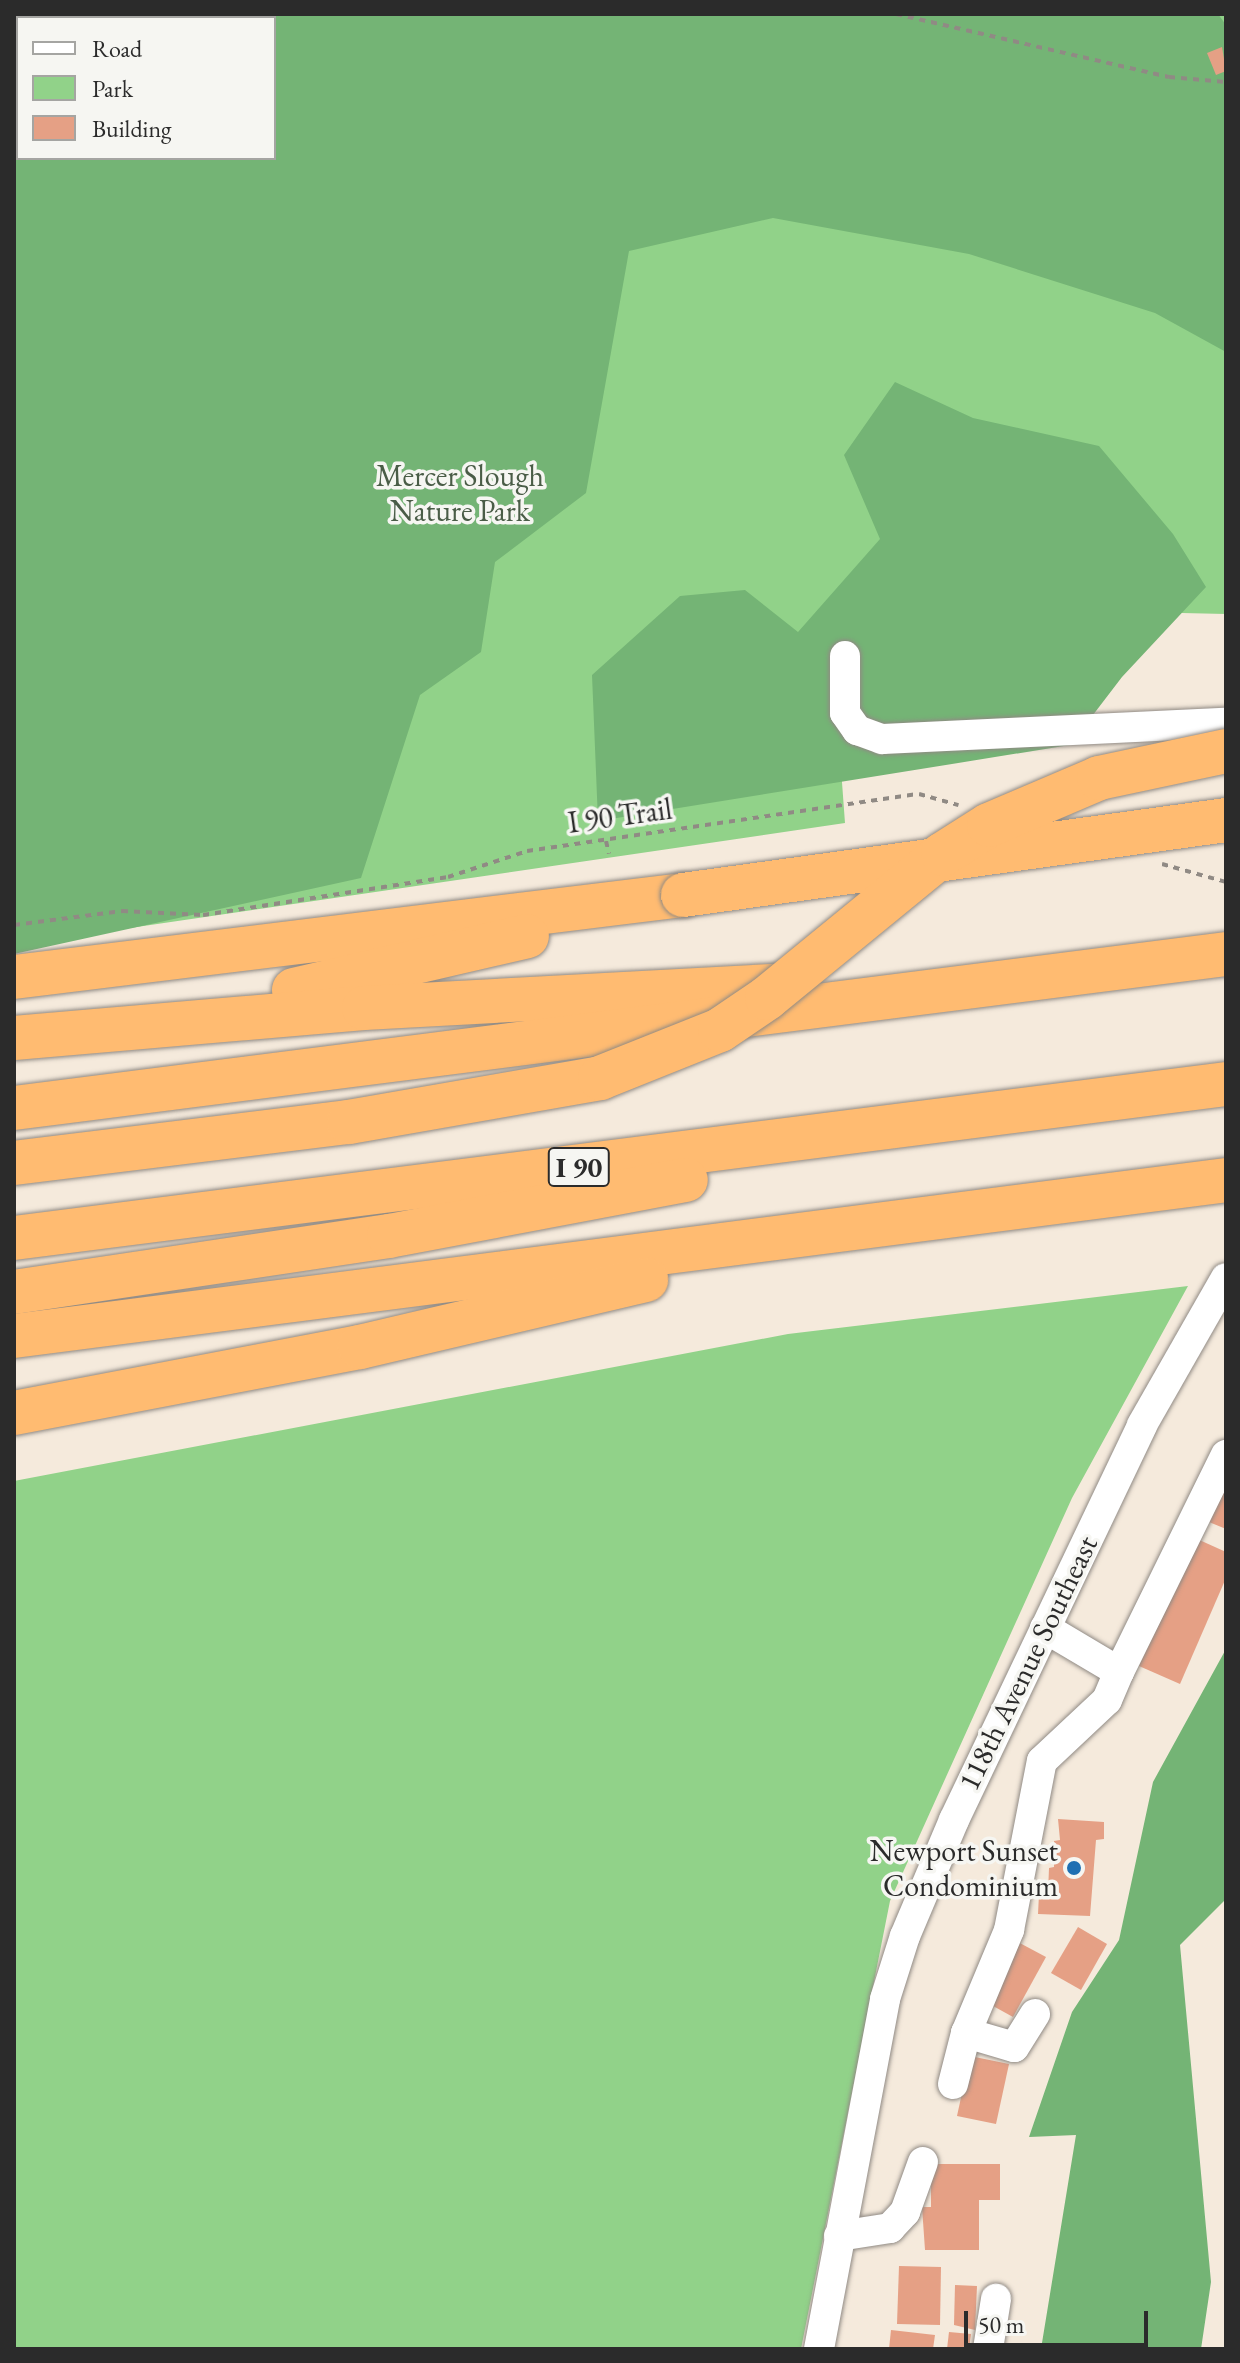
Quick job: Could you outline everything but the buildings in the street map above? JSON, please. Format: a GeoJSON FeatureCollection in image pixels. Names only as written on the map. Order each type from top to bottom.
{"type":"FeatureCollection","features":[{"type":"Feature","properties":{"kind":"highway"},"geometry":{"type":"LineString","coordinates":[[14,1163],[349,1122],[600,1078],[720,1030],[767,998],[943,854],[989,825],[1099,778],[1226,751]]}},
{"type":"Feature","properties":{"kind":"highway"},"geometry":{"type":"LineString","coordinates":[[14,977],[683,895],[1226,820]]}},
{"type":"Feature","properties":{"kind":"highway"},"geometry":{"type":"LineString","coordinates":[[120,1026],[423,963],[683,895]]}},
{"type":"Feature","properties":{"kind":"highway"},"geometry":{"type":"LineString","coordinates":[[14,1108],[661,1028],[914,990],[1226,954]]}},
{"type":"Feature","properties":{"kind":"highway"},"geometry":{"type":"LineString","coordinates":[[14,1038],[120,1026],[784,985],[914,990]]}},
{"type":"Feature","properties":{"kind":"highway","name":"I 90"},"geometry":{"type":"LineString","coordinates":[[14,1238],[1226,1084]]}},
{"type":"Feature","properties":{"kind":"highway"},"geometry":{"type":"LineString","coordinates":[[14,1292],[389,1236],[1144,1095]]}},
{"type":"Feature","properties":{"kind":"highway"},"geometry":{"type":"LineString","coordinates":[[14,1336],[1226,1180]]}},
{"type":"Feature","properties":{"kind":"highway"},"geometry":{"type":"LineString","coordinates":[[14,1413],[360,1347],[953,1214]]}},
{"type":"Feature","properties":{"kind":"street"},"geometry":{"type":"LineString","coordinates":[[845,656],[845,713],[857,730],[882,739],[1226,723]]}},
{"type":"Feature","properties":{"kind":"street","name":"118th Avenue Southeast"},"geometry":{"type":"LineString","coordinates":[[819,2349],[885,1999],[905,1936],[954,1820],[1142,1425],[1224,1285]]}},
{"type":"Feature","properties":{"kind":"street"},"geometry":{"type":"LineString","coordinates":[[953,2084],[966,2033],[1009,1930],[1042,1761],[1107,1700],[1226,1455]]}},
{"type":"Feature","properties":{"kind":"street"},"geometry":{"type":"LineString","coordinates":[[1045,1628],[1119,1672]]}},
{"type":"Feature","properties":{"kind":"street"},"geometry":{"type":"LineString","coordinates":[[966,2033],[1014,2047],[1035,2014]]}},
{"type":"Feature","properties":{"kind":"street"},"geometry":{"type":"LineString","coordinates":[[839,2236],[890,2228],[905,2212],[923,2162]]}},
{"type":"Feature","properties":{"kind":"street"},"geometry":{"type":"LineString","coordinates":[[988,2349],[996,2299]]}},
{"type":"Feature","properties":{"kind":"path"},"geometry":{"type":"LineString","coordinates":[[896,14],[1169,77],[1226,82]]}},
{"type":"Feature","properties":{"kind":"path","name":"I 90 Trail"},"geometry":{"type":"LineString","coordinates":[[14,925],[122,911],[203,915],[448,877],[527,851],[919,794],[965,807]]}},
{"type":"Feature","properties":{"kind":"path"},"geometry":{"type":"LineString","coordinates":[[606,841],[609,854]]}},
{"type":"Feature","properties":{"kind":"path"},"geometry":{"type":"LineString","coordinates":[[1149,860],[1226,882]]}},
{"type":"Feature","properties":{"kind":"path"},"geometry":{"type":"LineString","coordinates":[[1226,1224],[1226,1232]]}},
{"type":"Feature","properties":{"kind":"green space","name":"Mercer Slough Nature Park"},"geometry":{"type":"Polygon","coordinates":[[[14,14],[1226,14],[1226,614],[829,605],[845,823],[14,945],[14,14]]]}},
{"type":"Feature","properties":{"kind":"green space","name":"Mercer Slough Nature Park"},"geometry":{"type":"Polygon","coordinates":[[[14,14],[1218,14],[1226,25],[1226,352],[1155,313],[969,254],[773,218],[629,251],[586,493],[495,562],[481,652],[420,695],[361,878],[14,954],[14,14]]]}},
{"type":"Feature","properties":{"kind":"green space"},"geometry":{"type":"Polygon","coordinates":[[[895,382],[973,418],[1099,446],[1173,534],[1206,587],[1122,677],[1070,745],[598,821],[592,675],[680,596],[745,590],[798,632],[880,539],[844,455],[895,382]]]}},
{"type":"Feature","properties":{"kind":"green space"},"geometry":{"type":"Polygon","coordinates":[[[1188,1286],[1072,1498],[890,1901],[801,2349],[14,2349],[14,1481],[788,1334],[1188,1286]]]}},
{"type":"Feature","properties":{"kind":"green space"},"geometry":{"type":"Polygon","coordinates":[[[1226,1649],[1226,1899],[1180,1945],[1211,2282],[1201,2349],[1041,2349],[1076,2135],[1029,2137],[1072,2012],[1119,1940],[1153,1782],[1226,1649]]]}},
{"type":"Feature","properties":{"kind":"place","name":"Newport Sunset Condominium"},"geometry":{"type":"Point","coordinates":[1074,1868]}}]}
